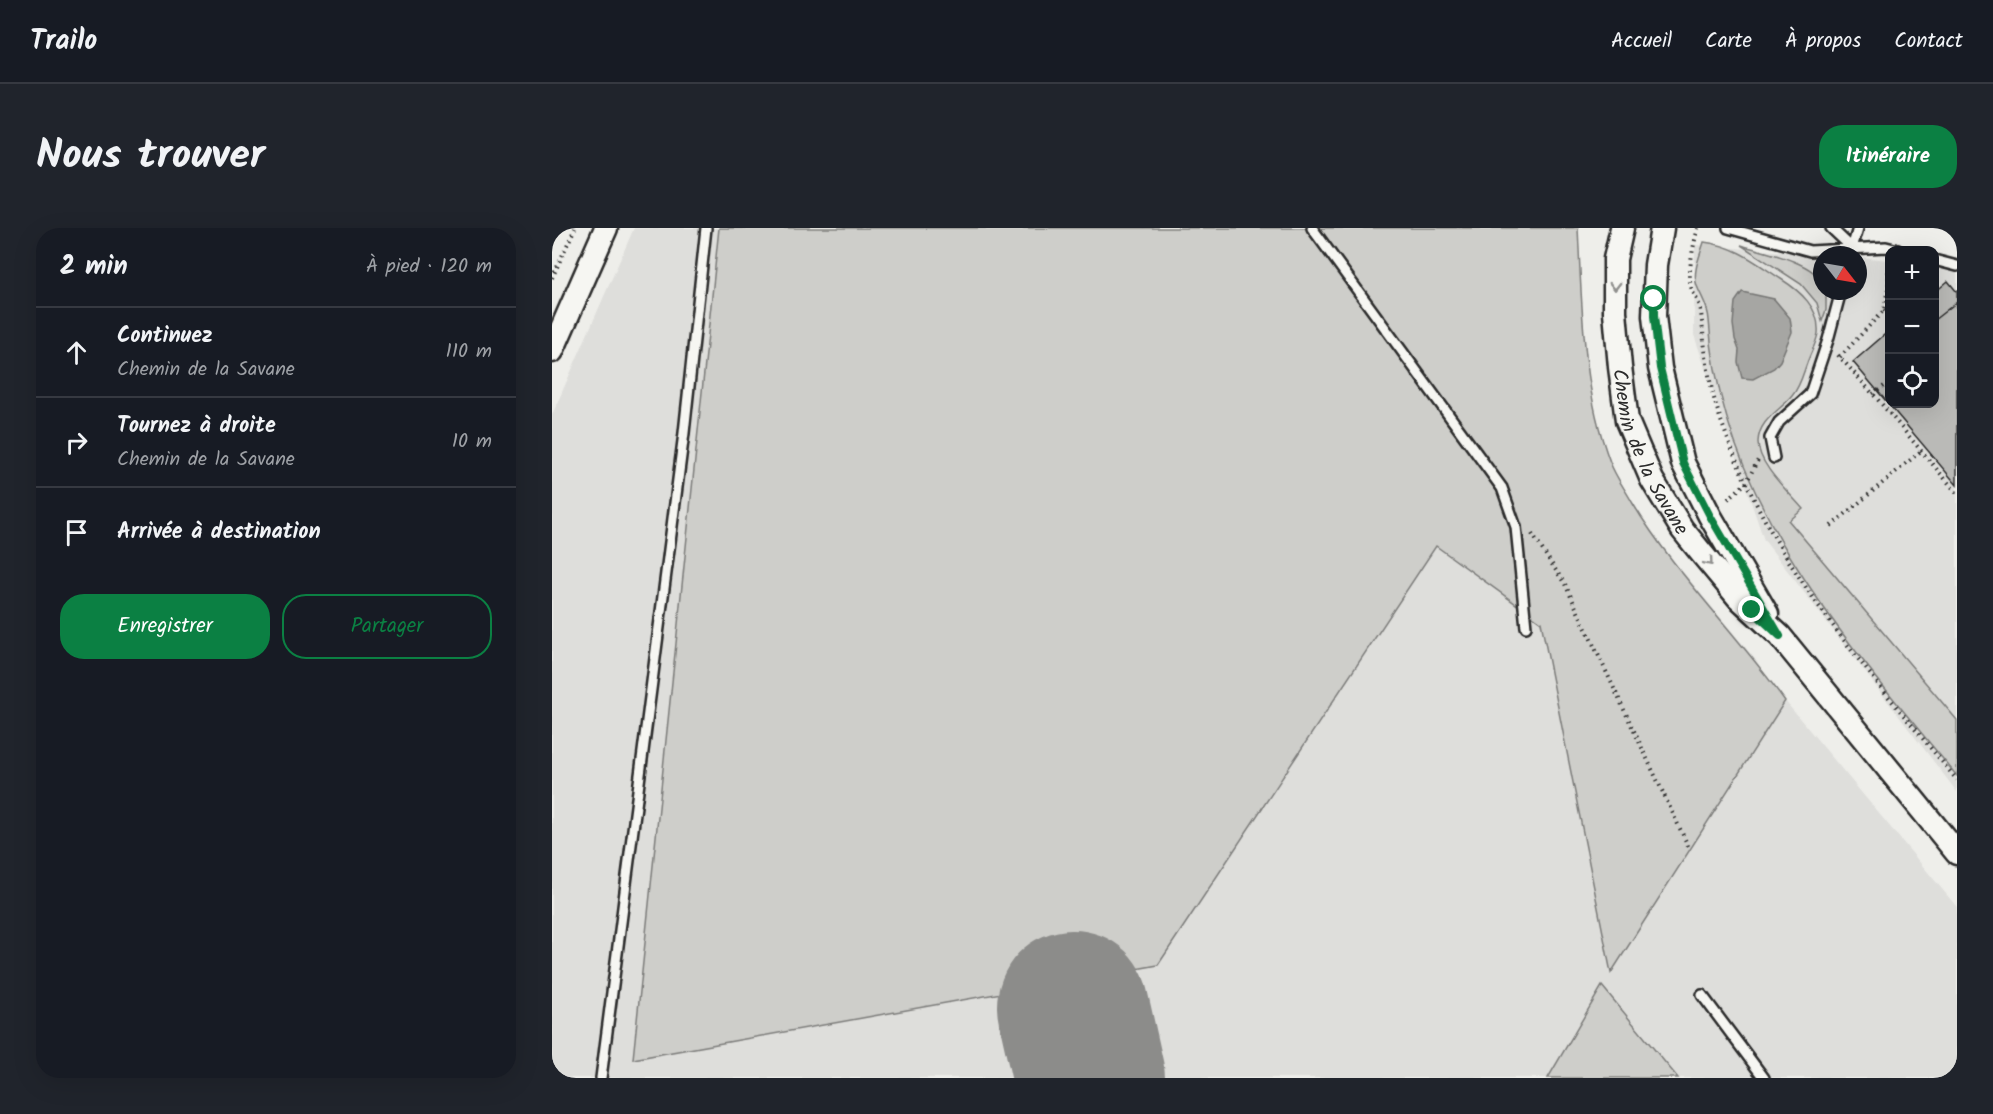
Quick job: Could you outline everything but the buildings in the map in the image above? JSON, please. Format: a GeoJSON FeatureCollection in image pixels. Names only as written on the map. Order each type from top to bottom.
{"type":"FeatureCollection","features":[{"type":"Feature","properties":{"kind":"street"},"geometry":{"type":"LineString","coordinates":[[552,351],[606,228]]}},
{"type":"Feature","properties":{"kind":"street","name":"Chemin de la Savane"},"geometry":{"type":"LineString","coordinates":[[1622,228],[1615,259],[1615,312],[1628,421],[1652,480],[1682,529],[1738,597],[1780,636],[1957,853]]}},
{"type":"Feature","properties":{"kind":"street","name":"Chemin de la Savane"},"geometry":{"type":"LineString","coordinates":[[1662,228],[1656,265],[1654,316],[1660,368],[1683,463],[1710,516],[1780,636]]}},
{"type":"Feature","properties":{"kind":"lane"},"geometry":{"type":"LineString","coordinates":[[602,1078],[684,433],[706,228]]}},
{"type":"Feature","properties":{"kind":"lane"},"geometry":{"type":"LineString","coordinates":[[1312,228],[1502,488],[1516,527],[1526,627]]}},
{"type":"Feature","properties":{"kind":"lane"},"geometry":{"type":"LineString","coordinates":[[1728,228],[1813,251]]}},
{"type":"Feature","properties":{"kind":"lane"},"geometry":{"type":"LineString","coordinates":[[1831,228],[1846,246]]}},
{"type":"Feature","properties":{"kind":"lane"},"geometry":{"type":"LineString","coordinates":[[1853,246],[1858,228]]}},
{"type":"Feature","properties":{"kind":"lane"},"geometry":{"type":"LineString","coordinates":[[1867,250],[1885,247]]}},
{"type":"Feature","properties":{"kind":"lane"},"geometry":{"type":"LineString","coordinates":[[1939,261],[1957,266]]}},
{"type":"Feature","properties":{"kind":"lane"},"geometry":{"type":"LineString","coordinates":[[1774,458],[1770,438],[1779,422],[1810,394],[1839,300]]}},
{"type":"Feature","properties":{"kind":"lane"},"geometry":{"type":"LineString","coordinates":[[1702,995],[1764,1078]]}},
{"type":"Feature","properties":{"kind":"path"},"geometry":{"type":"LineString","coordinates":[[552,278],[575,228]]}},
{"type":"Feature","properties":{"kind":"path"},"geometry":{"type":"LineString","coordinates":[[1698,228],[1691,266],[1691,286],[1701,307],[1704,341],[1715,402],[1746,483],[1774,538],[1827,617],[1957,780]]}},
{"type":"Feature","properties":{"kind":"path"},"geometry":{"type":"LineString","coordinates":[[1840,357],[1884,310],[1885,300]]}},
{"type":"Feature","properties":{"kind":"path"},"geometry":{"type":"LineString","coordinates":[[1835,352],[1957,493]]}},
{"type":"Feature","properties":{"kind":"path"},"geometry":{"type":"LineString","coordinates":[[1873,394],[1885,386]]}},
{"type":"Feature","properties":{"kind":"path"},"geometry":{"type":"LineString","coordinates":[[1728,499],[1746,483],[1770,438]]}},
{"type":"Feature","properties":{"kind":"path"},"geometry":{"type":"LineString","coordinates":[[1831,526],[1922,451]]}},
{"type":"Feature","properties":{"kind":"path"},"geometry":{"type":"LineString","coordinates":[[1527,526],[1565,584],[1690,850]]}},
{"type":"Feature","properties":{"kind":"shaded area"},"geometry":{"type":"Polygon","coordinates":[[[634,228],[1578,228],[1597,468],[1754,658],[1785,701],[1957,907],[1957,1078],[552,1078],[552,415],[634,228]]]}},
{"type":"Feature","properties":{"kind":"shaded area"},"geometry":{"type":"Polygon","coordinates":[[[719,228],[1578,228],[1582,317],[1589,376],[1601,434],[1612,467],[1667,554],[1785,701],[1611,973],[1541,622],[1436,546],[1158,965],[633,1059],[719,228]]]}},
{"type":"Feature","properties":{"kind":"shaded area"},"geometry":{"type":"Polygon","coordinates":[[[1704,242],[1726,247],[1754,261],[1802,295],[1816,316],[1818,333],[1801,380],[1795,392],[1762,427],[1758,442],[1759,451],[1769,469],[1803,509],[1789,521],[1957,720],[1957,776],[1873,674],[1833,621],[1796,566],[1763,508],[1737,448],[1718,386],[1708,315],[1695,275],[1704,242]]]}},
{"type":"Feature","properties":{"kind":"shaded area"},"geometry":{"type":"Polygon","coordinates":[[[1695,245],[1813,254],[1813,300],[1867,300],[1867,258],[1885,260],[1885,408],[1939,408],[1939,264],[1957,265],[1957,792],[1764,540],[1694,335],[1695,245]]]}},
{"type":"Feature","properties":{"kind":"shaded area"},"geometry":{"type":"Polygon","coordinates":[[[1741,245],[1786,258],[1808,269],[1813,273],[1813,298],[1801,284],[1741,245]]]}},
{"type":"Feature","properties":{"kind":"shaded area"},"geometry":{"type":"Polygon","coordinates":[[[1742,292],[1774,299],[1790,318],[1792,332],[1780,361],[1774,368],[1753,379],[1742,378],[1733,324],[1735,302],[1742,292]]]}},
{"type":"Feature","properties":{"kind":"shaded area"},"geometry":{"type":"Polygon","coordinates":[[[1814,300],[1826,300],[1826,310],[1822,321],[1814,300]]]}},
{"type":"Feature","properties":{"kind":"shaded area"},"geometry":{"type":"Polygon","coordinates":[[[1602,986],[1678,1078],[1548,1078],[1602,986]]]}},
{"type":"Feature","properties":{"kind":"runway"},"geometry":{"type":"LineString","coordinates":[[1073,1006],[1089,1078]]}},
{"type":"Feature","properties":{"kind":"route"},"geometry":{"type":"LineString","coordinates":[[1654,299],[1660,368],[1683,463],[1710,516],[1780,636],[1752,610]]}}]}
